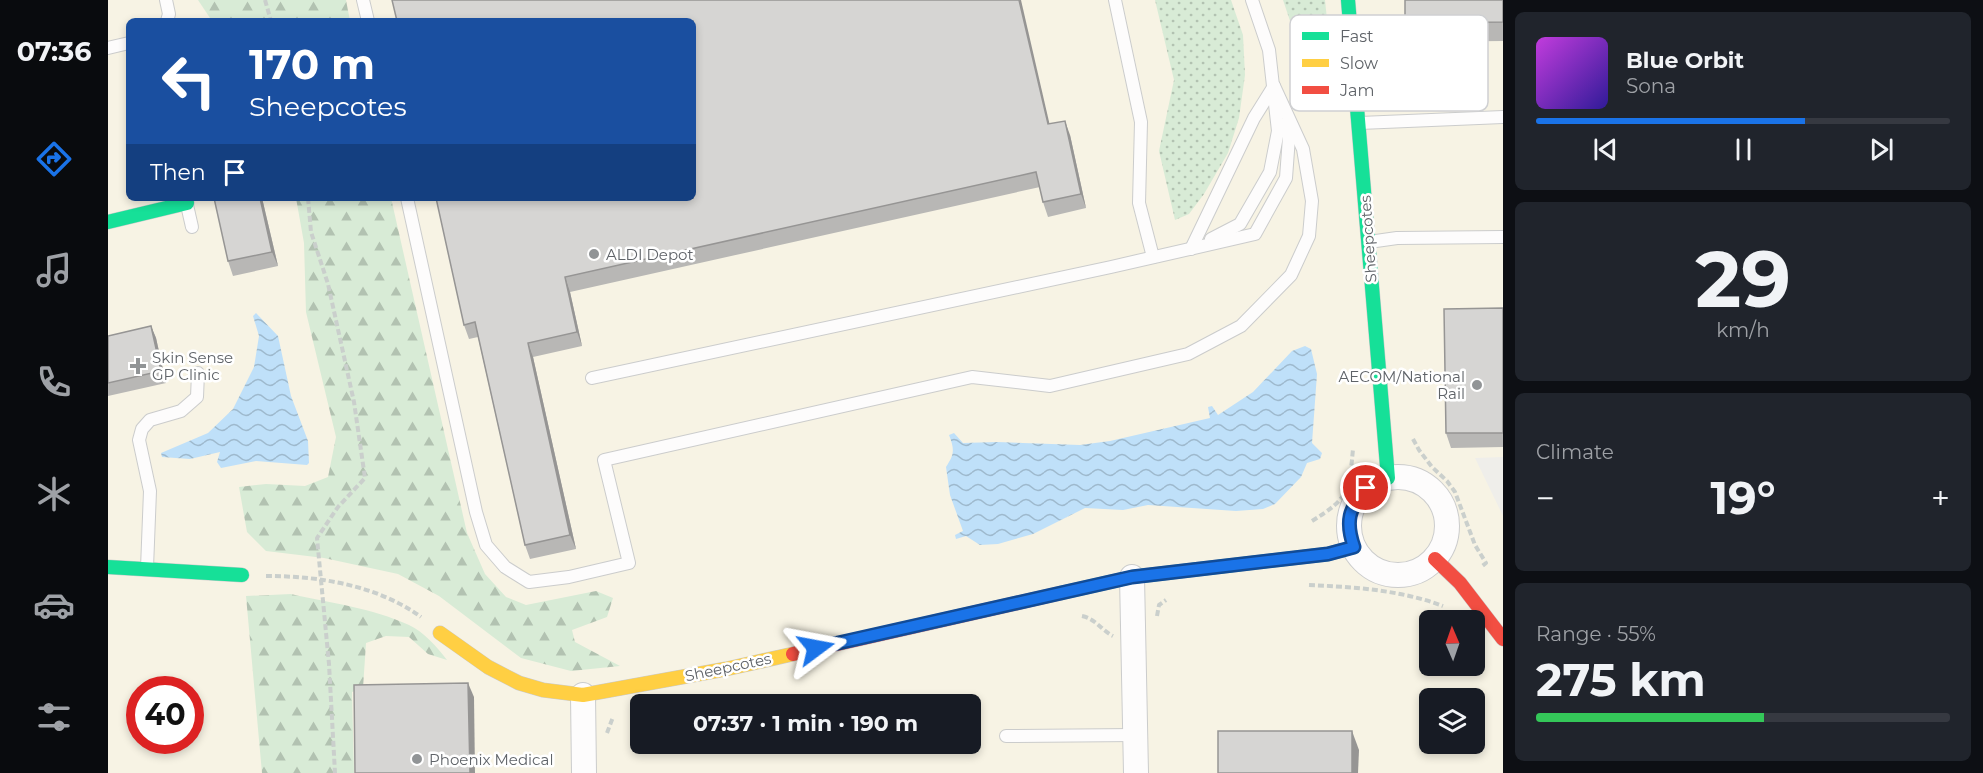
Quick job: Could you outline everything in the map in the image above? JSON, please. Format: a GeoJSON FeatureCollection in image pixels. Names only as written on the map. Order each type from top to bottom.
{"type":"FeatureCollection","features":[{"type":"Feature","properties":{"kind":"street","name":"Sheepcotes"},"geometry":{"type":"LineString","coordinates":[[1348,0],[1349,15]]}},
{"type":"Feature","properties":{"kind":"street","name":"Sheepcotes"},"geometry":{"type":"LineString","coordinates":[[1358,111],[1388,478]]}},
{"type":"Feature","properties":{"kind":"street"},"geometry":{"type":"LineString","coordinates":[[108,222],[183,201]]}},
{"type":"Feature","properties":{"kind":"street"},"geometry":{"type":"LineString","coordinates":[[1405,477],[1426,486],[1440,501],[1446,516],[1447,530],[1444,543],[1435,559],[1419,571],[1405,575],[1384,574],[1371,567],[1357,554],[1354,547],[1349,532],[1349,519],[1354,503],[1366,488],[1388,478],[1405,477]]}},
{"type":"Feature","properties":{"kind":"street","name":"Sheepcotes"},"geometry":{"type":"LineString","coordinates":[[440,633],[485,664],[519,683],[561,693],[583,695],[726,669],[1132,577],[1328,554],[1354,547]]}},
{"type":"Feature","properties":{"kind":"street"},"geometry":{"type":"LineString","coordinates":[[1435,559],[1467,592],[1503,639]]}},
{"type":"Feature","properties":{"kind":"street"},"geometry":{"type":"LineString","coordinates":[[108,567],[242,575]]}},
{"type":"Feature","properties":{"kind":"street"},"geometry":{"type":"LineString","coordinates":[[1132,577],[1136,773]]}},
{"type":"Feature","properties":{"kind":"street"},"geometry":{"type":"LineString","coordinates":[[583,695],[584,773]]}},
{"type":"Feature","properties":{"kind":"lane"},"geometry":{"type":"LineString","coordinates":[[166,0],[168,18]]}},
{"type":"Feature","properties":{"kind":"lane"},"geometry":{"type":"LineString","coordinates":[[363,0],[367,18]]}},
{"type":"Feature","properties":{"kind":"lane"},"geometry":{"type":"LineString","coordinates":[[1115,0],[1141,122],[1138,203],[1153,257]]}},
{"type":"Feature","properties":{"kind":"lane"},"geometry":{"type":"LineString","coordinates":[[1191,249],[1240,224],[1270,172],[1278,131],[1274,86],[1269,50],[1252,0]]}},
{"type":"Feature","properties":{"kind":"lane"},"geometry":{"type":"LineString","coordinates":[[108,48],[126,44]]}},
{"type":"Feature","properties":{"kind":"lane"},"geometry":{"type":"LineString","coordinates":[[1191,249],[1254,118],[1274,86]]}},
{"type":"Feature","properties":{"kind":"lane"},"geometry":{"type":"LineString","coordinates":[[592,378],[1255,234],[1286,178],[1289,137],[1274,86]]}},
{"type":"Feature","properties":{"kind":"lane"},"geometry":{"type":"LineString","coordinates":[[408,201],[476,512],[486,545],[505,567],[529,582],[569,578],[629,563],[604,460],[972,377],[1050,386],[1188,354],[1241,326],[1291,275],[1309,236],[1312,201],[1303,149],[1274,86]]}},
{"type":"Feature","properties":{"kind":"lane"},"geometry":{"type":"LineString","coordinates":[[1359,123],[1503,117]]}},
{"type":"Feature","properties":{"kind":"lane"},"geometry":{"type":"LineString","coordinates":[[187,201],[192,227]]}},
{"type":"Feature","properties":{"kind":"lane"},"geometry":{"type":"LineString","coordinates":[[1368,242],[1397,238],[1503,237]]}},
{"type":"Feature","properties":{"kind":"lane"},"geometry":{"type":"LineString","coordinates":[[147,568],[151,501],[139,440],[142,429],[150,420],[181,411],[197,397],[198,373]]}},
{"type":"Feature","properties":{"kind":"lane"},"geometry":{"type":"LineString","coordinates":[[1006,736],[1135,735]]}},
{"type":"Feature","properties":{"kind":"path"},"geometry":{"type":"LineString","coordinates":[[265,0],[270,18]]}},
{"type":"Feature","properties":{"kind":"path"},"geometry":{"type":"LineString","coordinates":[[308,201],[311,232],[328,284],[354,402],[365,478],[338,507],[317,538],[335,773]]}},
{"type":"Feature","properties":{"kind":"path"},"geometry":{"type":"LineString","coordinates":[[1409,433],[1432,467],[1448,481],[1455,492],[1476,545],[1486,563]]}},
{"type":"Feature","properties":{"kind":"path"},"geometry":{"type":"LineString","coordinates":[[1312,521],[1341,501],[1350,480],[1353,449]]}},
{"type":"Feature","properties":{"kind":"path"},"geometry":{"type":"LineString","coordinates":[[242,575],[322,580],[363,588],[393,599],[420,615],[440,633]]}},
{"type":"Feature","properties":{"kind":"path"},"geometry":{"type":"LineString","coordinates":[[1305,585],[1397,593],[1443,606]]}},
{"type":"Feature","properties":{"kind":"path"},"geometry":{"type":"LineString","coordinates":[[1156,621],[1159,605],[1171,597]]}},
{"type":"Feature","properties":{"kind":"path"},"geometry":{"type":"LineString","coordinates":[[607,744],[607,732],[612,718],[620,714]]}},
{"type":"Feature","properties":{"kind":"shaded area"},"geometry":{"type":"Polygon","coordinates":[[[108,0],[1503,0],[1503,457],[1475,458],[1503,516],[1503,773],[108,773],[108,0]]]}},
{"type":"Feature","properties":{"kind":"green space"},"geometry":{"type":"Polygon","coordinates":[[[198,0],[346,0],[349,18],[210,18],[198,0]]]}},
{"type":"Feature","properties":{"kind":"green space"},"geometry":{"type":"Polygon","coordinates":[[[1155,0],[1231,0],[1243,35],[1245,75],[1239,118],[1228,153],[1204,194],[1189,214],[1175,220],[1159,151],[1174,80],[1155,0]]]}},
{"type":"Feature","properties":{"kind":"green space"},"geometry":{"type":"Polygon","coordinates":[[[1283,0],[1325,0],[1327,15],[1290,15],[1290,21],[1283,0]]]}},
{"type":"Feature","properties":{"kind":"green space"},"geometry":{"type":"Polygon","coordinates":[[[297,201],[392,201],[467,533],[485,574],[506,597],[526,605],[596,591],[613,598],[607,617],[572,630],[575,642],[620,666],[571,671],[521,658],[439,596],[398,574],[324,558],[266,551],[247,532],[239,487],[266,484],[305,486],[328,477],[336,437],[306,312],[304,243],[297,201]]]}},
{"type":"Feature","properties":{"kind":"green space"},"geometry":{"type":"Polygon","coordinates":[[[291,594],[366,610],[395,619],[415,628],[435,645],[447,660],[428,654],[409,637],[386,636],[366,643],[363,688],[352,692],[354,773],[262,773],[246,596],[291,594]]]}},
{"type":"Feature","properties":{"kind":"water"},"geometry":{"type":"Polygon","coordinates":[[[256,313],[278,336],[291,396],[308,441],[309,463],[307,465],[256,461],[221,468],[217,462],[220,452],[190,459],[162,457],[161,453],[208,433],[233,409],[254,367],[259,336],[253,316],[256,313]]]}},
{"type":"Feature","properties":{"kind":"water"},"geometry":{"type":"Polygon","coordinates":[[[1305,346],[1311,349],[1317,374],[1312,443],[1322,453],[1320,459],[1307,463],[1301,477],[1275,504],[1263,509],[1236,511],[1148,505],[1123,510],[1085,508],[1033,534],[998,544],[980,545],[966,536],[956,539],[955,535],[963,531],[950,495],[946,467],[953,449],[949,435],[954,433],[963,443],[1080,445],[1110,441],[1210,418],[1208,407],[1212,406],[1218,415],[1253,392],[1292,351],[1305,346]]]}},
{"type":"Feature","properties":{"kind":"building","name":"ALDI Depot"},"geometry":{"type":"Polygon","coordinates":[[[392,0],[1019,0],[1048,124],[1065,121],[1081,194],[1043,202],[1036,172],[565,277],[577,332],[528,343],[570,535],[525,545],[475,322],[464,325],[437,201],[696,201],[696,18],[396,18],[392,0]]]}},
{"type":"Feature","properties":{"kind":"building"},"geometry":{"type":"Polygon","coordinates":[[[1405,0],[1503,0],[1503,22],[1488,22],[1488,15],[1405,15],[1405,0]]]}},
{"type":"Feature","properties":{"kind":"building"},"geometry":{"type":"Polygon","coordinates":[[[215,201],[261,201],[272,252],[228,261],[215,201]]]}},
{"type":"Feature","properties":{"kind":"building","name":"AECOM/National Rail"},"geometry":{"type":"Polygon","coordinates":[[[1503,308],[1503,433],[1446,433],[1444,309],[1503,308]]]}},
{"type":"Feature","properties":{"kind":"building","name":"Skin Sense GP Clinic"},"geometry":{"type":"Polygon","coordinates":[[[151,326],[161,371],[108,383],[108,336],[151,326]]]}},
{"type":"Feature","properties":{"kind":"building"},"geometry":{"type":"Polygon","coordinates":[[[468,683],[470,773],[355,773],[354,685],[468,683]]]}},
{"type":"Feature","properties":{"kind":"building"},"geometry":{"type":"Polygon","coordinates":[[[1218,731],[1352,731],[1352,773],[1218,773],[1218,731]]]}},
{"type":"Feature","properties":{"kind":"traffic: fast"},"geometry":{"type":"LineString","coordinates":[[1348,0],[1349,15]]}},
{"type":"Feature","properties":{"kind":"traffic: fast"},"geometry":{"type":"LineString","coordinates":[[1357,111],[1388,478]]}},
{"type":"Feature","properties":{"kind":"traffic: fast"},"geometry":{"type":"LineString","coordinates":[[108,222],[187,203]]}},
{"type":"Feature","properties":{"kind":"traffic: fast"},"geometry":{"type":"LineString","coordinates":[[1061,593],[1132,577],[1328,554],[1354,547]]}},
{"type":"Feature","properties":{"kind":"traffic: fast"},"geometry":{"type":"LineString","coordinates":[[108,567],[242,575]]}},
{"type":"Feature","properties":{"kind":"traffic: slow"},"geometry":{"type":"LineString","coordinates":[[440,633],[488,667],[519,683],[543,690],[583,695],[726,669],[793,654]]}},
{"type":"Feature","properties":{"kind":"traffic: jam"},"geometry":{"type":"LineString","coordinates":[[1435,559],[1460,583],[1503,639]]}},
{"type":"Feature","properties":{"kind":"traffic: jam"},"geometry":{"type":"LineString","coordinates":[[793,654],[1061,593]]}},
{"type":"Feature","properties":{"kind":"place","name":"ALDI Depot"},"geometry":{"type":"Point","coordinates":[594,254]}},
{"type":"Feature","properties":{"kind":"place","name":"Skin Sense GP Clinic"},"geometry":{"type":"Point","coordinates":[138,366]}},
{"type":"Feature","properties":{"kind":"place","name":"AECOM/National Rail"},"geometry":{"type":"Point","coordinates":[1477,385]}},
{"type":"Feature","properties":{"kind":"place","name":"Phoenix Medical"},"geometry":{"type":"Point","coordinates":[417,759]}},
{"type":"Feature","properties":{"kind":"route"},"geometry":{"type":"LineString","coordinates":[[816,648],[1132,577],[1328,554],[1354,547],[1349,532],[1349,519],[1354,503],[1366,488]]}}]}
